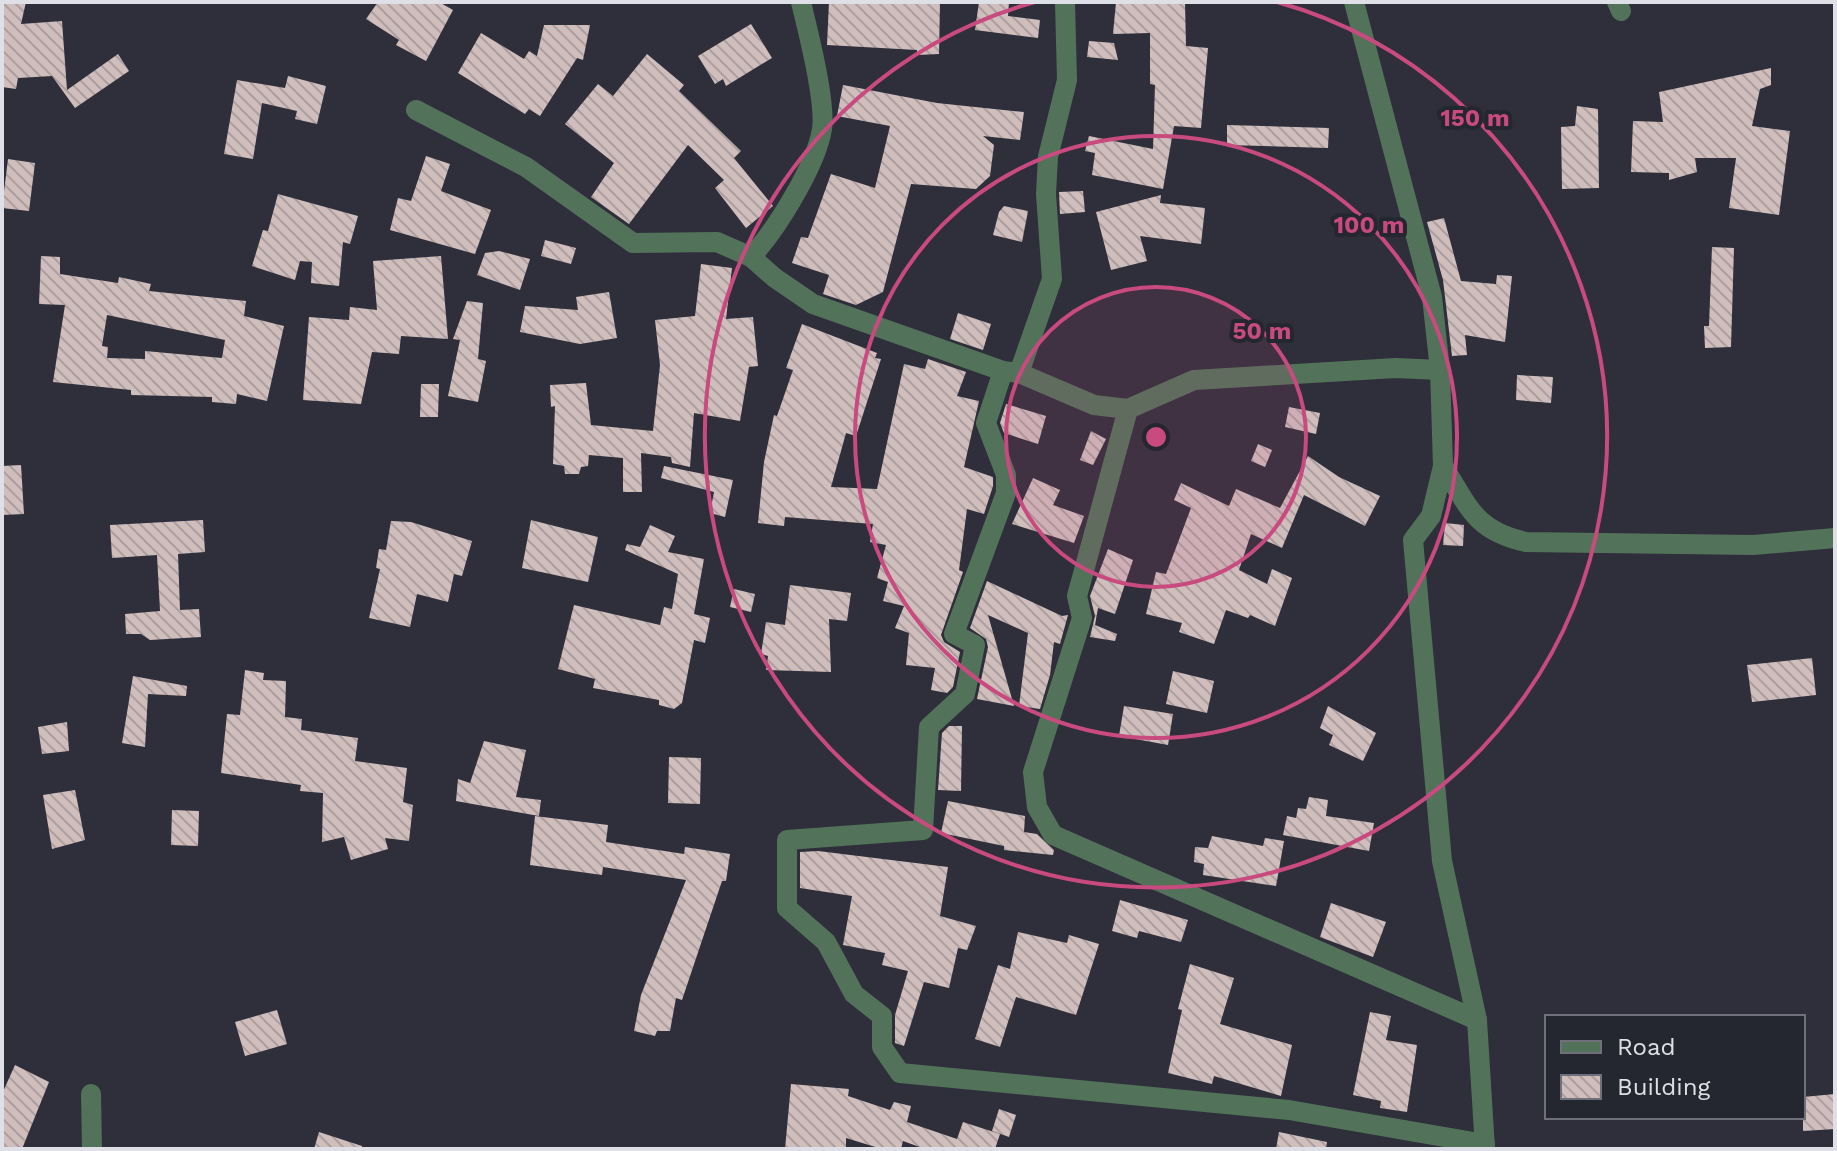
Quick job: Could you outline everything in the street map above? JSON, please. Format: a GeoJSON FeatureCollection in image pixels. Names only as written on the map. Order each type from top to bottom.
{"type":"FeatureCollection","features":[{"type":"Feature","properties":{"kind":"street"},"geometry":{"type":"LineString","coordinates":[[751,257],[775,231],[822,128],[815,62],[801,2]]}},
{"type":"Feature","properties":{"kind":"street"},"geometry":{"type":"LineString","coordinates":[[1065,2],[1067,80],[1048,157],[1046,194],[1052,279],[986,423],[1006,475],[1006,493],[954,634],[975,645],[965,694],[929,727],[923,830],[787,840],[787,908],[826,942],[854,994],[882,1016],[882,1047],[900,1073],[1273,1108],[1485,1146],[1477,1020],[1442,861],[1413,540],[1431,516],[1443,466],[1440,370],[1432,297],[1354,2]]}},
{"type":"Feature","properties":{"kind":"street"},"geometry":{"type":"LineString","coordinates":[[416,110],[526,167],[633,243],[717,242],[751,257],[813,304],[1011,372],[1094,405],[1128,409],[1194,380],[1396,368],[1440,370]]}},
{"type":"Feature","properties":{"kind":"street"},"geometry":{"type":"LineString","coordinates":[[1128,409],[1077,596],[1082,618],[1033,772],[1037,807],[1053,835],[1477,1020]]}},
{"type":"Feature","properties":{"kind":"street"},"geometry":{"type":"LineString","coordinates":[[1443,466],[1478,520],[1499,536],[1526,542],[1753,545],[1835,538]]}},
{"type":"Feature","properties":{"kind":"street"},"geometry":{"type":"LineString","coordinates":[[91,1094],[92,1149]]}},
{"type":"Feature","properties":{"kind":"building"},"geometry":{"type":"Polygon","coordinates":[[[2,2],[26,2],[21,24],[62,21],[67,90],[118,54],[129,71],[75,108],[52,76],[18,78],[16,89],[2,87],[2,2]]]}},
{"type":"Feature","properties":{"kind":"building"},"geometry":{"type":"Polygon","coordinates":[[[378,2],[439,2],[453,10],[426,61],[396,45],[399,40],[366,19],[378,2]]]}},
{"type":"Feature","properties":{"kind":"building"},"geometry":{"type":"Polygon","coordinates":[[[829,2],[940,2],[939,54],[917,55],[917,50],[827,45],[829,2]]]}},
{"type":"Feature","properties":{"kind":"building"},"geometry":{"type":"Polygon","coordinates":[[[979,2],[1009,2],[1008,16],[1040,20],[1038,38],[975,30],[979,2]]]}},
{"type":"Feature","properties":{"kind":"building"},"geometry":{"type":"Polygon","coordinates":[[[1116,2],[1185,2],[1186,46],[1208,48],[1201,128],[1174,126],[1163,189],[1092,175],[1095,153],[1085,151],[1089,136],[1153,149],[1155,85],[1150,84],[1150,33],[1113,34],[1116,2]]]}},
{"type":"Feature","properties":{"kind":"building"},"geometry":{"type":"Polygon","coordinates":[[[751,24],[772,58],[726,86],[723,79],[715,84],[698,56],[751,24]]]}},
{"type":"Feature","properties":{"kind":"building"},"geometry":{"type":"Polygon","coordinates":[[[544,25],[590,25],[583,60],[577,58],[540,116],[529,109],[525,114],[458,73],[481,33],[524,59],[529,51],[537,56],[544,25]]]}},
{"type":"Feature","properties":{"kind":"building"},"geometry":{"type":"Polygon","coordinates":[[[1089,41],[1114,43],[1118,60],[1087,57],[1089,41]]]}},
{"type":"Feature","properties":{"kind":"building"},"geometry":{"type":"Polygon","coordinates":[[[647,54],[684,85],[679,91],[741,151],[734,158],[773,206],[746,228],[715,188],[724,180],[688,145],[629,224],[591,197],[614,163],[565,124],[598,84],[613,96],[647,54]]]}},
{"type":"Feature","properties":{"kind":"building"},"geometry":{"type":"Polygon","coordinates":[[[1771,68],[1771,85],[1760,89],[1752,126],[1790,131],[1779,215],[1729,208],[1736,158],[1695,158],[1697,172],[1669,180],[1669,173],[1631,172],[1633,121],[1663,122],[1659,92],[1771,68]]]}},
{"type":"Feature","properties":{"kind":"building"},"geometry":{"type":"Polygon","coordinates":[[[288,76],[326,86],[317,124],[295,119],[297,111],[262,103],[253,159],[224,154],[237,80],[285,88],[288,76]]]}},
{"type":"Feature","properties":{"kind":"building"},"geometry":{"type":"Polygon","coordinates":[[[843,85],[937,103],[1024,112],[1020,140],[983,136],[994,145],[990,176],[976,189],[911,184],[883,292],[856,305],[823,294],[829,275],[792,263],[801,237],[808,238],[831,174],[875,188],[890,126],[837,116],[843,85]]]}},
{"type":"Feature","properties":{"kind":"building"},"geometry":{"type":"Polygon","coordinates":[[[1577,106],[1598,109],[1599,188],[1562,189],[1561,127],[1575,126],[1577,106]]]}},
{"type":"Feature","properties":{"kind":"building"},"geometry":{"type":"Polygon","coordinates":[[[1227,125],[1329,128],[1328,148],[1227,145],[1227,125]]]}},
{"type":"Feature","properties":{"kind":"building"},"geometry":{"type":"Polygon","coordinates":[[[426,156],[450,164],[441,191],[491,210],[475,254],[390,230],[398,198],[411,201],[426,156]]]}},
{"type":"Feature","properties":{"kind":"building"},"geometry":{"type":"Polygon","coordinates":[[[8,159],[35,163],[29,211],[2,208],[8,159]]]}},
{"type":"Feature","properties":{"kind":"building"},"geometry":{"type":"Polygon","coordinates":[[[1083,191],[1085,212],[1060,214],[1059,192],[1083,191]]]}},
{"type":"Feature","properties":{"kind":"building"},"geometry":{"type":"Polygon","coordinates":[[[278,194],[358,216],[350,244],[343,242],[339,286],[311,283],[312,262],[300,261],[295,280],[252,266],[263,230],[268,231],[278,194]]]}},
{"type":"Feature","properties":{"kind":"building"},"geometry":{"type":"Polygon","coordinates":[[[1161,195],[1160,203],[1205,208],[1201,244],[1140,236],[1147,261],[1111,270],[1096,212],[1161,195]]]}},
{"type":"Feature","properties":{"kind":"building"},"geometry":{"type":"Polygon","coordinates":[[[1004,206],[1028,211],[1022,242],[993,235],[999,212],[1004,206]]]}},
{"type":"Feature","properties":{"kind":"building"},"geometry":{"type":"Polygon","coordinates":[[[1444,218],[1461,281],[1496,284],[1497,275],[1512,276],[1505,342],[1465,335],[1467,355],[1452,356],[1443,280],[1427,222],[1444,218]]]}},
{"type":"Feature","properties":{"kind":"building"},"geometry":{"type":"Polygon","coordinates":[[[545,240],[576,248],[571,264],[541,256],[545,240]]]}},
{"type":"Feature","properties":{"kind":"building"},"geometry":{"type":"Polygon","coordinates":[[[1712,247],[1734,248],[1731,347],[1705,348],[1704,326],[1709,326],[1712,247]]]}},
{"type":"Feature","properties":{"kind":"building"},"geometry":{"type":"Polygon","coordinates":[[[499,251],[530,259],[520,290],[477,275],[485,253],[499,251]]]}},
{"type":"Feature","properties":{"kind":"building"},"geometry":{"type":"Polygon","coordinates":[[[41,256],[60,257],[60,274],[118,283],[119,277],[151,284],[149,291],[246,301],[244,316],[284,326],[267,401],[237,394],[236,404],[212,402],[212,397],[131,395],[131,390],[53,382],[65,305],[39,304],[41,256]],[[107,315],[102,346],[108,347],[107,358],[145,359],[145,351],[222,358],[225,340],[107,315]]]}},
{"type":"Feature","properties":{"kind":"building"},"geometry":{"type":"Polygon","coordinates":[[[441,256],[448,339],[401,336],[399,354],[372,352],[361,404],[303,400],[309,317],[349,320],[350,307],[377,310],[373,261],[441,256]]]}},
{"type":"Feature","properties":{"kind":"building"},"geometry":{"type":"Polygon","coordinates":[[[701,264],[732,268],[726,319],[753,317],[758,366],[749,367],[740,421],[694,413],[690,467],[672,463],[671,457],[641,453],[642,492],[623,492],[623,458],[589,455],[588,466],[581,467],[579,474],[565,474],[564,466],[553,464],[555,406],[551,407],[550,385],[586,383],[591,425],[653,431],[660,365],[655,320],[695,316],[701,264]]]}},
{"type":"Feature","properties":{"kind":"building"},"geometry":{"type":"Polygon","coordinates":[[[609,292],[617,338],[580,344],[520,332],[525,306],[578,310],[576,297],[609,292]]]}},
{"type":"Feature","properties":{"kind":"building"},"geometry":{"type":"Polygon","coordinates":[[[467,301],[483,303],[478,359],[486,361],[478,402],[448,396],[460,340],[453,339],[467,301]]]}},
{"type":"Feature","properties":{"kind":"building"},"geometry":{"type":"Polygon","coordinates":[[[958,313],[991,324],[983,350],[950,339],[958,313]]]}},
{"type":"Feature","properties":{"kind":"building"},"geometry":{"type":"Polygon","coordinates":[[[802,324],[877,353],[875,358],[881,359],[856,436],[846,433],[831,487],[877,489],[904,364],[925,369],[928,359],[966,372],[957,396],[979,401],[964,467],[993,477],[993,486],[984,514],[967,509],[959,570],[963,572],[941,635],[944,642],[960,652],[953,687],[947,693],[931,690],[935,668],[906,665],[909,633],[895,628],[904,606],[883,601],[888,582],[877,578],[886,545],[870,542],[873,524],[785,517],[784,526],[758,523],[764,462],[774,415],[777,416],[793,370],[786,368],[802,324]]]}},
{"type":"Feature","properties":{"kind":"building"},"geometry":{"type":"Polygon","coordinates":[[[1517,375],[1553,377],[1551,403],[1516,400],[1517,375]]]}},
{"type":"Feature","properties":{"kind":"building"},"geometry":{"type":"Polygon","coordinates":[[[421,384],[439,384],[438,417],[420,417],[421,384]]]}},
{"type":"Feature","properties":{"kind":"building"},"geometry":{"type":"Polygon","coordinates":[[[1006,404],[1046,416],[1038,444],[1004,433],[1000,423],[1006,404]]]}},
{"type":"Feature","properties":{"kind":"building"},"geometry":{"type":"Polygon","coordinates":[[[1289,407],[1320,413],[1316,434],[1285,427],[1289,407]]]}},
{"type":"Feature","properties":{"kind":"building"},"geometry":{"type":"Polygon","coordinates":[[[1091,431],[1106,439],[1093,465],[1080,460],[1091,431]]]}},
{"type":"Feature","properties":{"kind":"building"},"geometry":{"type":"Polygon","coordinates":[[[1258,444],[1272,450],[1265,467],[1251,461],[1258,444]]]}},
{"type":"Feature","properties":{"kind":"building"},"geometry":{"type":"Polygon","coordinates":[[[1308,456],[1339,477],[1380,496],[1365,526],[1304,495],[1282,548],[1251,534],[1239,570],[1267,584],[1272,569],[1292,578],[1275,626],[1250,615],[1248,618],[1226,610],[1214,644],[1179,632],[1182,623],[1146,614],[1156,572],[1166,574],[1191,508],[1174,500],[1181,483],[1229,506],[1236,489],[1280,508],[1308,456]]]}},
{"type":"Feature","properties":{"kind":"building"},"geometry":{"type":"Polygon","coordinates":[[[21,465],[24,514],[2,515],[2,466],[21,465]]]}},
{"type":"Feature","properties":{"kind":"building"},"geometry":{"type":"Polygon","coordinates":[[[664,466],[733,480],[725,517],[710,513],[714,492],[661,478],[664,466]]]}},
{"type":"Feature","properties":{"kind":"building"},"geometry":{"type":"Polygon","coordinates":[[[1033,478],[1060,490],[1053,505],[1084,516],[1074,543],[1012,524],[1033,478]]]}},
{"type":"Feature","properties":{"kind":"building"},"geometry":{"type":"Polygon","coordinates":[[[203,520],[205,552],[178,554],[180,610],[199,609],[201,637],[150,640],[141,634],[126,634],[125,614],[160,611],[157,555],[112,558],[110,525],[203,520]]]}},
{"type":"Feature","properties":{"kind":"building"},"geometry":{"type":"Polygon","coordinates":[[[531,520],[598,537],[588,582],[522,568],[531,520]]]}},
{"type":"Feature","properties":{"kind":"building"},"geometry":{"type":"Polygon","coordinates":[[[391,521],[411,522],[472,541],[462,576],[454,574],[448,602],[417,594],[410,627],[369,618],[380,569],[376,568],[379,549],[386,550],[391,521]]]}},
{"type":"Feature","properties":{"kind":"building"},"geometry":{"type":"Polygon","coordinates":[[[1445,523],[1464,525],[1463,546],[1443,545],[1445,523]]]}},
{"type":"Feature","properties":{"kind":"building"},"geometry":{"type":"Polygon","coordinates":[[[650,525],[675,536],[668,552],[704,559],[694,614],[710,618],[705,643],[694,640],[682,703],[674,709],[659,705],[659,700],[593,688],[595,679],[558,669],[574,605],[660,625],[664,607],[672,609],[678,574],[625,550],[627,544],[640,547],[650,525]]]}},
{"type":"Feature","properties":{"kind":"building"},"geometry":{"type":"Polygon","coordinates":[[[1108,549],[1133,560],[1115,614],[1098,608],[1095,625],[1117,634],[1115,641],[1090,637],[1095,616],[1090,596],[1108,549]]]}},
{"type":"Feature","properties":{"kind":"building"},"geometry":{"type":"Polygon","coordinates":[[[987,581],[1062,616],[1068,615],[1060,644],[1054,642],[1050,675],[1040,709],[1019,706],[1028,633],[988,615],[1014,706],[977,699],[988,647],[986,639],[970,628],[987,581]]]}},
{"type":"Feature","properties":{"kind":"building"},"geometry":{"type":"Polygon","coordinates":[[[790,585],[851,593],[847,621],[829,619],[831,672],[766,670],[768,656],[761,654],[766,622],[785,625],[790,585]]]}},
{"type":"Feature","properties":{"kind":"building"},"geometry":{"type":"Polygon","coordinates":[[[734,589],[755,594],[751,612],[730,607],[734,589]]]}},
{"type":"Feature","properties":{"kind":"building"},"geometry":{"type":"Polygon","coordinates":[[[1812,658],[1816,695],[1752,702],[1747,665],[1812,658]]]}},
{"type":"Feature","properties":{"kind":"building"},"geometry":{"type":"Polygon","coordinates":[[[245,670],[264,673],[263,680],[286,681],[285,717],[302,719],[301,730],[358,738],[355,761],[407,768],[403,802],[413,805],[409,841],[385,838],[388,849],[351,860],[344,837],[322,842],[323,793],[300,791],[301,785],[221,773],[227,714],[240,715],[245,670]]]}},
{"type":"Feature","properties":{"kind":"building"},"geometry":{"type":"Polygon","coordinates":[[[1173,671],[1214,681],[1207,713],[1166,704],[1173,671]]]}},
{"type":"Feature","properties":{"kind":"building"},"geometry":{"type":"Polygon","coordinates":[[[133,676],[187,686],[186,696],[148,694],[145,747],[122,743],[133,676]]]}},
{"type":"Feature","properties":{"kind":"building"},"geometry":{"type":"Polygon","coordinates":[[[1124,706],[1173,714],[1168,745],[1119,736],[1124,706]]]}},
{"type":"Feature","properties":{"kind":"building"},"geometry":{"type":"Polygon","coordinates":[[[1328,706],[1376,733],[1363,761],[1329,745],[1333,735],[1320,728],[1328,706]]]}},
{"type":"Feature","properties":{"kind":"building"},"geometry":{"type":"Polygon","coordinates":[[[67,722],[69,751],[42,754],[38,727],[67,722]]]}},
{"type":"Feature","properties":{"kind":"building"},"geometry":{"type":"Polygon","coordinates":[[[949,726],[962,726],[961,791],[938,790],[942,733],[949,726]]]}},
{"type":"Feature","properties":{"kind":"building"},"geometry":{"type":"Polygon","coordinates":[[[484,741],[526,750],[516,797],[541,800],[539,816],[456,801],[458,779],[470,783],[484,741]]]}},
{"type":"Feature","properties":{"kind":"building"},"geometry":{"type":"Polygon","coordinates":[[[669,757],[701,758],[700,804],[668,803],[669,757]]]}},
{"type":"Feature","properties":{"kind":"building"},"geometry":{"type":"Polygon","coordinates":[[[75,790],[85,840],[52,849],[43,795],[75,790]]]}},
{"type":"Feature","properties":{"kind":"building"},"geometry":{"type":"Polygon","coordinates":[[[1309,797],[1328,800],[1326,816],[1374,823],[1369,851],[1283,835],[1287,816],[1296,818],[1298,808],[1306,809],[1309,797]]]}},
{"type":"Feature","properties":{"kind":"building"},"geometry":{"type":"Polygon","coordinates":[[[948,801],[1025,816],[1024,832],[1037,834],[1054,850],[1053,855],[1004,850],[1004,846],[941,833],[948,801]]]}},
{"type":"Feature","properties":{"kind":"building"},"geometry":{"type":"Polygon","coordinates":[[[172,810],[199,811],[198,846],[171,845],[172,810]]]}},
{"type":"Feature","properties":{"kind":"building"},"geometry":{"type":"Polygon","coordinates":[[[535,816],[608,825],[606,842],[684,854],[685,847],[730,854],[726,881],[722,881],[682,1000],[676,998],[670,1031],[657,1031],[655,1036],[634,1031],[641,995],[686,880],[603,867],[602,875],[530,865],[535,816]]]}},
{"type":"Feature","properties":{"kind":"building"},"geometry":{"type":"Polygon","coordinates":[[[1212,836],[1263,846],[1265,838],[1284,841],[1276,886],[1203,875],[1204,864],[1194,862],[1195,847],[1208,848],[1212,836]]]}},
{"type":"Feature","properties":{"kind":"building"},"geometry":{"type":"Polygon","coordinates":[[[818,851],[948,867],[940,916],[976,926],[967,950],[958,948],[949,988],[924,982],[904,1046],[895,1043],[895,1015],[908,971],[882,965],[885,953],[843,945],[852,896],[800,888],[800,852],[818,851]]]}},
{"type":"Feature","properties":{"kind":"building"},"geometry":{"type":"Polygon","coordinates":[[[1120,900],[1188,920],[1181,942],[1139,931],[1137,938],[1112,931],[1120,900]]]}},
{"type":"Feature","properties":{"kind":"building"},"geometry":{"type":"Polygon","coordinates":[[[1331,903],[1386,922],[1373,957],[1320,937],[1331,903]]]}},
{"type":"Feature","properties":{"kind":"building"},"geometry":{"type":"Polygon","coordinates":[[[1018,932],[1067,943],[1069,935],[1099,944],[1076,1015],[1016,997],[1000,1047],[975,1039],[998,965],[1010,969],[1018,932]]]}},
{"type":"Feature","properties":{"kind":"building"},"geometry":{"type":"Polygon","coordinates":[[[1190,964],[1234,978],[1220,1024],[1292,1045],[1281,1096],[1214,1076],[1212,1084],[1168,1073],[1182,1010],[1178,1009],[1190,964]]]}},
{"type":"Feature","properties":{"kind":"building"},"geometry":{"type":"Polygon","coordinates":[[[277,1010],[287,1044],[245,1056],[235,1022],[277,1010]]]}},
{"type":"Feature","properties":{"kind":"building"},"geometry":{"type":"Polygon","coordinates":[[[1370,1012],[1391,1016],[1386,1040],[1417,1045],[1407,1112],[1380,1108],[1381,1101],[1353,1095],[1370,1012]]]}},
{"type":"Feature","properties":{"kind":"building"},"geometry":{"type":"Polygon","coordinates":[[[15,1065],[49,1082],[22,1149],[2,1149],[2,1094],[15,1065]]]}},
{"type":"Feature","properties":{"kind":"building"},"geometry":{"type":"Polygon","coordinates":[[[791,1084],[849,1089],[848,1096],[890,1110],[894,1102],[911,1106],[907,1122],[957,1139],[963,1122],[1000,1134],[995,1149],[925,1149],[903,1141],[901,1149],[882,1149],[846,1138],[846,1149],[785,1149],[791,1084]]]}},
{"type":"Feature","properties":{"kind":"building"},"geometry":{"type":"Polygon","coordinates":[[[1835,1094],[1835,1129],[1803,1131],[1805,1097],[1835,1094]]]}},
{"type":"Feature","properties":{"kind":"building"},"geometry":{"type":"Polygon","coordinates":[[[999,1109],[1016,1115],[1009,1137],[992,1131],[999,1109]]]}},
{"type":"Feature","properties":{"kind":"building"},"geometry":{"type":"Polygon","coordinates":[[[319,1132],[362,1146],[362,1149],[314,1149],[319,1132]]]}},
{"type":"Feature","properties":{"kind":"building"},"geometry":{"type":"Polygon","coordinates":[[[1279,1132],[1327,1142],[1326,1149],[1276,1149],[1279,1132]]]}}]}
